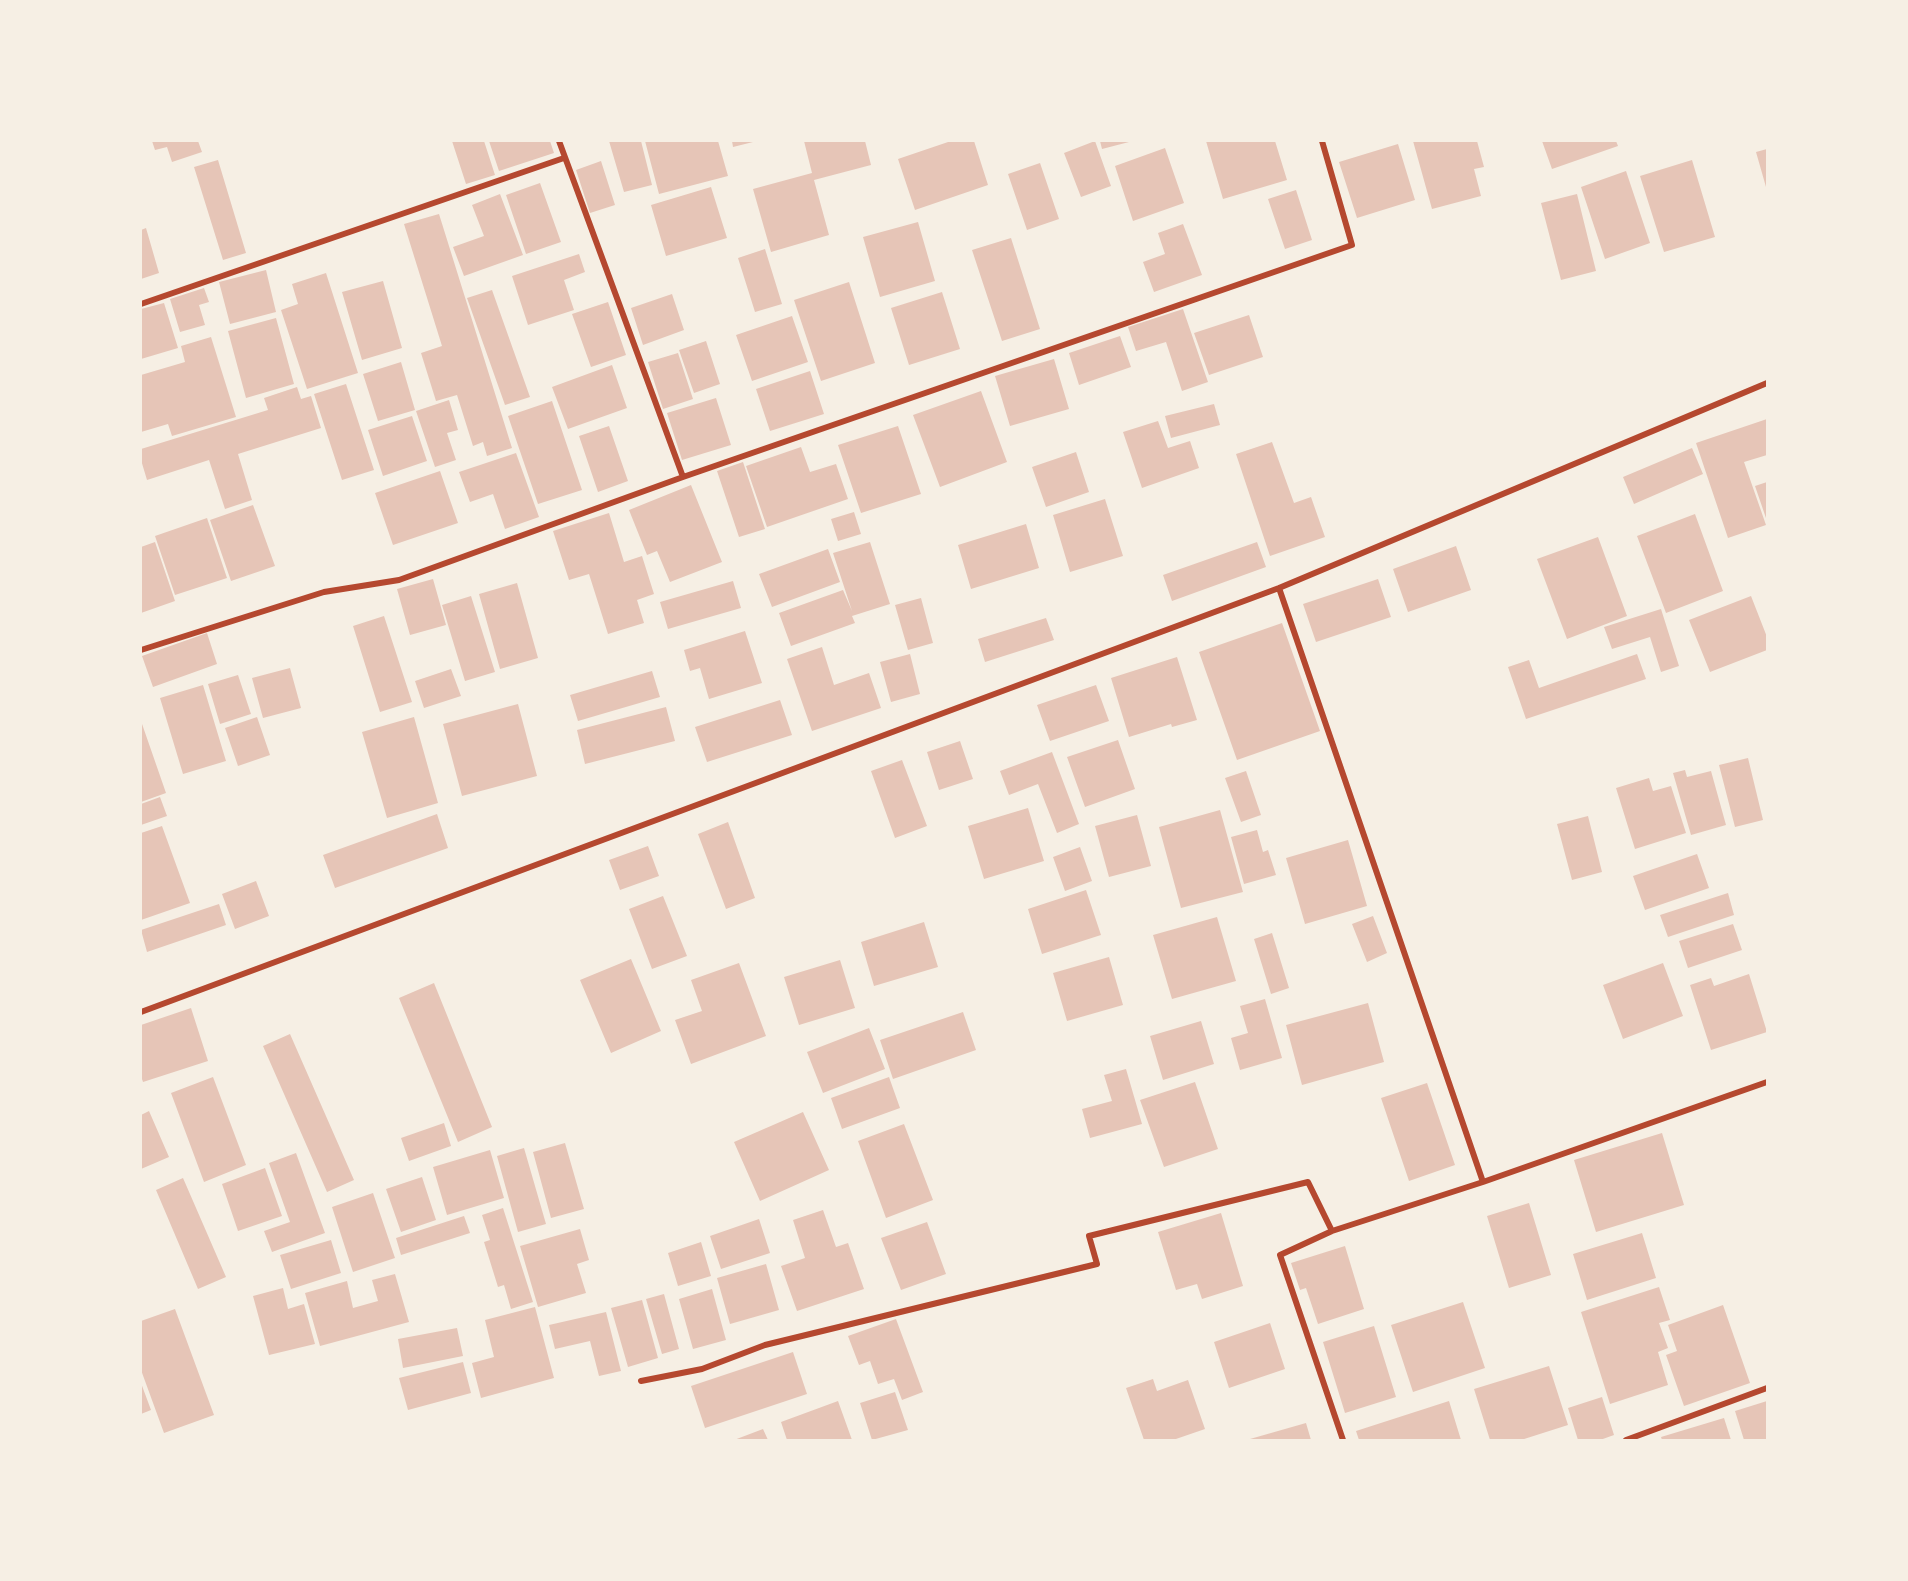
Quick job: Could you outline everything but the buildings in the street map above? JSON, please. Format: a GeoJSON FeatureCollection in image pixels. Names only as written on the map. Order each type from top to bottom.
{"type":"FeatureCollection","features":[{"type":"Feature","properties":{"kind":"street"},"geometry":{"type":"LineString","coordinates":[[559,141],[683,477]]}},
{"type":"Feature","properties":{"kind":"street"},"geometry":{"type":"LineString","coordinates":[[141,650],[324,592],[399,580],[683,477],[1352,245],[1322,141]]}},
{"type":"Feature","properties":{"kind":"street"},"geometry":{"type":"LineString","coordinates":[[141,304],[564,158]]}},
{"type":"Feature","properties":{"kind":"street"},"geometry":{"type":"LineString","coordinates":[[141,1012],[1279,588],[1767,383]]}},
{"type":"Feature","properties":{"kind":"street"},"geometry":{"type":"LineString","coordinates":[[1279,588],[1483,1182]]}},
{"type":"Feature","properties":{"kind":"street"},"geometry":{"type":"LineString","coordinates":[[1343,1440],[1280,1255],[1332,1231],[1483,1182],[1767,1082]]}},
{"type":"Feature","properties":{"kind":"street"},"geometry":{"type":"LineString","coordinates":[[641,1381],[702,1369],[765,1345],[1097,1264],[1089,1236],[1308,1182],[1332,1231]]}},
{"type":"Feature","properties":{"kind":"street"},"geometry":{"type":"LineString","coordinates":[[1626,1440],[1767,1388]]}}]}
